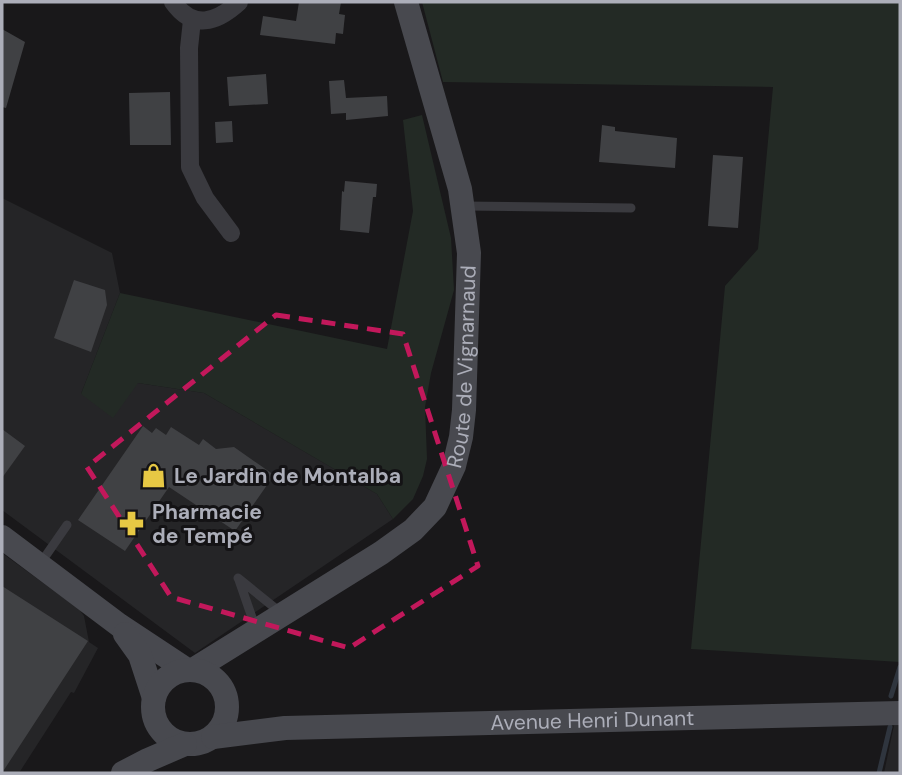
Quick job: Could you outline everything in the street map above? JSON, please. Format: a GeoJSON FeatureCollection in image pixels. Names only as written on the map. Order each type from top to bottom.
{"type":"FeatureCollection","features":[{"type":"Feature","properties":{"kind":"street"},"geometry":{"type":"LineString","coordinates":[[173,2],[182,14],[192,20],[214,19],[239,2]]}},
{"type":"Feature","properties":{"kind":"street","name":"Route de Vignarnaud"},"geometry":{"type":"LineString","coordinates":[[190,670],[253,635],[381,553],[412,530],[435,507],[454,466],[464,410],[469,253],[464,206],[406,2]]}},
{"type":"Feature","properties":{"kind":"street"},"geometry":{"type":"LineString","coordinates":[[192,20],[189,44],[190,167],[205,198],[232,233]]}},
{"type":"Feature","properties":{"kind":"street"},"geometry":{"type":"LineString","coordinates":[[2,537],[119,625],[190,670],[206,674],[218,682],[225,695],[227,715],[213,737],[198,743],[185,744],[124,773]]}},
{"type":"Feature","properties":{"kind":"street"},"geometry":{"type":"LineString","coordinates":[[119,625],[140,654],[159,728],[170,739],[185,744]]}},
{"type":"Feature","properties":{"kind":"street","name":"Route de Vignarnaud"},"geometry":{"type":"LineString","coordinates":[[225,695],[235,661],[253,635]]}},
{"type":"Feature","properties":{"kind":"street"},"geometry":{"type":"LineString","coordinates":[[124,773],[145,735],[159,687],[176,673],[190,670]]}},
{"type":"Feature","properties":{"kind":"street","name":"Avenue Henri Dunant"},"geometry":{"type":"LineString","coordinates":[[225,695],[259,718],[285,728]]}},
{"type":"Feature","properties":{"kind":"street","name":"Avenue Henri Dunant"},"geometry":{"type":"LineString","coordinates":[[213,737],[285,728],[900,713]]}},
{"type":"Feature","properties":{"kind":"lane"},"geometry":{"type":"LineString","coordinates":[[464,206],[631,208]]}},
{"type":"Feature","properties":{"kind":"lane"},"geometry":{"type":"LineString","coordinates":[[40,565],[66,525]]}},
{"type":"Feature","properties":{"kind":"lane"},"geometry":{"type":"LineString","coordinates":[[253,635],[239,578],[283,614]]}},
{"type":"Feature","properties":{"kind":"highlighted area"},"geometry":{"type":"Polygon","coordinates":[[[276,315],[403,334],[478,566],[349,648],[171,597],[87,467],[276,315]]]}},
{"type":"Feature","properties":{"kind":"shaded area"},"geometry":{"type":"Polygon","coordinates":[[[422,2],[900,2],[900,662],[691,649],[725,286],[758,249],[773,87],[443,82],[422,2]]]}},
{"type":"Feature","properties":{"kind":"shaded area"},"geometry":{"type":"Polygon","coordinates":[[[422,115],[451,238],[454,290],[431,373],[425,407],[427,459],[423,476],[413,499],[393,519],[377,494],[204,393],[138,383],[113,418],[81,394],[120,293],[387,349],[413,211],[403,120],[422,115]]]}},
{"type":"Feature","properties":{"kind":"shaded area"},"geometry":{"type":"Polygon","coordinates":[[[2,198],[112,253],[120,293],[81,394],[138,383],[204,393],[377,494],[393,519],[195,653],[2,510],[2,198]]]}},
{"type":"Feature","properties":{"kind":"shaded area"},"geometry":{"type":"Polygon","coordinates":[[[2,553],[79,609],[84,616],[89,642],[98,648],[74,693],[71,692],[19,773],[2,773],[2,553]]]}},
{"type":"Feature","properties":{"kind":"shaded area"},"geometry":{"type":"Polygon","coordinates":[[[900,703],[900,773],[884,773],[893,730],[900,703]]]}},
{"type":"Feature","properties":{"kind":"building"},"geometry":{"type":"Polygon","coordinates":[[[299,2],[341,2],[339,14],[345,15],[343,34],[336,33],[335,44],[260,35],[263,16],[296,21],[299,2]]]}},
{"type":"Feature","properties":{"kind":"building"},"geometry":{"type":"Polygon","coordinates":[[[2,29],[25,42],[6,108],[2,107],[2,29]]]}},
{"type":"Feature","properties":{"kind":"building"},"geometry":{"type":"Polygon","coordinates":[[[266,74],[268,104],[229,106],[227,77],[266,74]]]}},
{"type":"Feature","properties":{"kind":"building"},"geometry":{"type":"Polygon","coordinates":[[[344,80],[346,98],[387,96],[388,116],[346,120],[346,113],[331,114],[329,81],[344,80]]]}},
{"type":"Feature","properties":{"kind":"building"},"geometry":{"type":"Polygon","coordinates":[[[170,92],[171,145],[130,145],[129,93],[170,92]]]}},
{"type":"Feature","properties":{"kind":"building"},"geometry":{"type":"Polygon","coordinates":[[[232,121],[233,142],[216,143],[215,122],[232,121]]]}},
{"type":"Feature","properties":{"kind":"building"},"geometry":{"type":"Polygon","coordinates":[[[602,125],[615,127],[615,131],[677,138],[675,168],[599,162],[602,125]]]}},
{"type":"Feature","properties":{"kind":"building"},"geometry":{"type":"Polygon","coordinates":[[[713,155],[743,157],[738,228],[708,226],[713,155]]]}},
{"type":"Feature","properties":{"kind":"building"},"geometry":{"type":"Polygon","coordinates":[[[345,181],[377,184],[369,233],[340,230],[345,181]]]}},
{"type":"Feature","properties":{"kind":"building"},"geometry":{"type":"Polygon","coordinates":[[[74,280],[105,290],[107,305],[91,352],[54,338],[74,280]]]}},
{"type":"Feature","properties":{"kind":"building"},"geometry":{"type":"Polygon","coordinates":[[[143,426],[152,433],[156,428],[166,435],[171,427],[199,445],[203,439],[216,449],[234,447],[274,475],[235,531],[169,487],[125,551],[78,520],[143,426]]]}},
{"type":"Feature","properties":{"kind":"building"},"geometry":{"type":"Polygon","coordinates":[[[2,429],[25,446],[2,478],[2,429]]]}},
{"type":"Feature","properties":{"kind":"building"},"geometry":{"type":"Polygon","coordinates":[[[2,586],[88,641],[2,773],[2,586]]]}},
{"type":"Feature","properties":{"kind":"waterway"},"geometry":{"type":"LineString","coordinates":[[891,696],[900,667]]}},
{"type":"Feature","properties":{"kind":"waterway"},"geometry":{"type":"LineString","coordinates":[[879,773],[890,727]]}},
{"type":"Feature","properties":{"kind":"place","name":"Le Jardin de Montalba"},"geometry":{"type":"Point","coordinates":[154,476]}},
{"type":"Feature","properties":{"kind":"place","name":"Pharmacie de Tempé"},"geometry":{"type":"Point","coordinates":[132,524]}}]}
